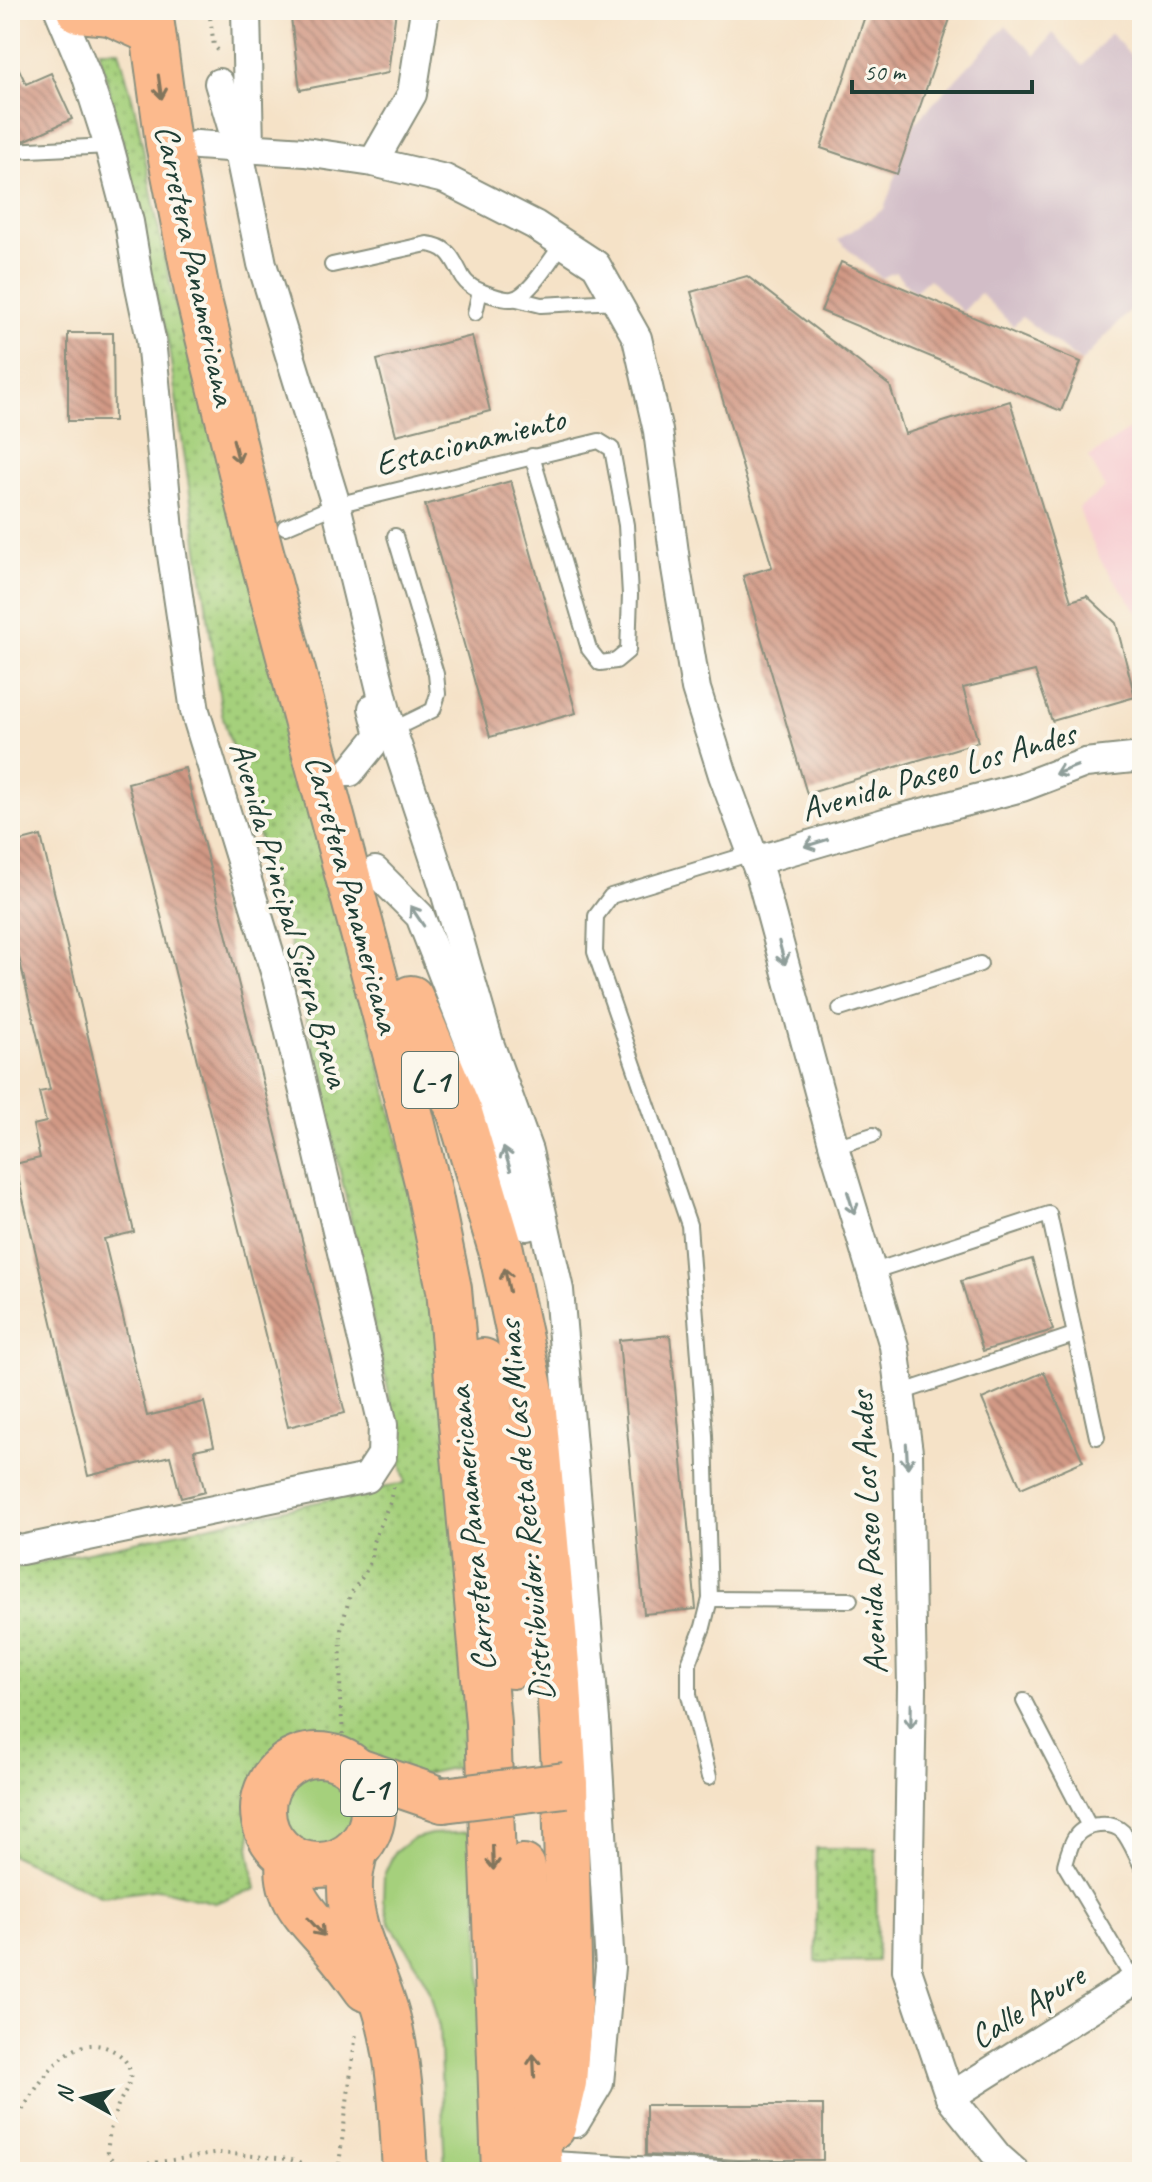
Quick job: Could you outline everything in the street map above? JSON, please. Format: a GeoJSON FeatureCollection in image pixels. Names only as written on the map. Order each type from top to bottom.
{"type":"FeatureCollection","features":[{"type":"Feature","properties":{"kind":"main road"},"geometry":{"type":"LineString","coordinates":[[79,10],[160,17]]}},
{"type":"Feature","properties":{"kind":"main road","name":"Carretera Panamericana"},"geometry":{"type":"LineString","coordinates":[[160,17],[227,147],[225,289],[314,515],[320,668],[411,998],[473,1294],[495,1438],[508,1588],[545,2169]]}},
{"type":"Feature","properties":{"kind":"main road","name":"Carretera Panamericana"},"geometry":{"type":"LineString","coordinates":[[160,17],[168,143],[198,296],[257,537],[400,1074],[428,1186],[449,1289],[488,1723],[504,2172]]}},
{"type":"Feature","properties":{"kind":"main road","name":"L-1"},"geometry":{"type":"LineString","coordinates":[[411,998],[460,1113],[501,1250],[533,1401],[559,1686],[565,1785],[570,2003],[564,2082],[545,2169]]}},
{"type":"Feature","properties":{"kind":"main road","name":"L-1"},"geometry":{"type":"LineString","coordinates":[[443,1800],[329,1755],[312,1754],[295,1759],[270,1782],[264,1798],[263,1816],[267,1832],[276,1847],[289,1858],[323,1866],[340,1862],[361,1844],[443,1800],[565,1785]]}},
{"type":"Feature","properties":{"kind":"main road","name":"L-1"},"geometry":{"type":"LineString","coordinates":[[352,1766],[369,1786],[374,1803],[373,1820],[361,1844],[350,1881],[372,2024]]}},
{"type":"Feature","properties":{"kind":"main road","name":"L-1"},"geometry":{"type":"LineString","coordinates":[[289,1858],[287,1874],[294,1899],[328,1940],[398,2067],[405,2172]]}},
{"type":"Feature","properties":{"kind":"street","name":"Avenida Principal Sierra Brava"},"geometry":{"type":"LineString","coordinates":[[59,10],[86,74],[129,222],[151,339],[170,541],[195,711],[277,978],[383,1425],[382,1455]]}},
{"type":"Feature","properties":{"kind":"street"},"geometry":{"type":"LineString","coordinates":[[227,147],[246,10]]}},
{"type":"Feature","properties":{"kind":"street"},"geometry":{"type":"LineString","coordinates":[[373,162],[412,94],[425,10]]}},
{"type":"Feature","properties":{"kind":"street"},"geometry":{"type":"LineString","coordinates":[[222,71],[227,147]]}},
{"type":"Feature","properties":{"kind":"street"},"geometry":{"type":"LineString","coordinates":[[227,147],[305,152],[373,162],[445,179],[535,225],[596,265],[637,338],[658,431],[696,689],[756,864]]}},
{"type":"Feature","properties":{"kind":"street"},"geometry":{"type":"LineString","coordinates":[[314,515],[352,618],[380,735],[350,772]]}},
{"type":"Feature","properties":{"kind":"street"},"geometry":{"type":"LineString","coordinates":[[314,515],[387,715],[442,881],[489,1043],[528,1151],[559,1290],[596,1732],[610,1967],[599,2083],[575,2123]]}},
{"type":"Feature","properties":{"kind":"street","name":"Avenida Paseo Los Andes"},"geometry":{"type":"LineString","coordinates":[[1015,2172],[998,2157],[950,2097],[907,1970],[912,1687],[908,1452],[894,1346],[834,1147],[756,864],[891,821],[1022,787],[1085,763],[1142,757]]}},
{"type":"Feature","properties":{"kind":"street","name":"Distribuidor: Recta de Las Minas"},"geometry":{"type":"LineString","coordinates":[[375,871],[420,916],[469,1041],[531,1242],[549,1323],[594,1936],[593,2015],[575,2123],[545,2169]]}},
{"type":"Feature","properties":{"kind":"street"},"geometry":{"type":"LineString","coordinates":[[10,1547],[21,1550],[367,1478],[382,1455]]}},
{"type":"Feature","properties":{"kind":"street","name":"Calle Apure"},"geometry":{"type":"LineString","coordinates":[[950,2097],[1138,1978]]}},
{"type":"Feature","properties":{"kind":"lane"},"geometry":{"type":"LineString","coordinates":[[10,151],[109,146]]}},
{"type":"Feature","properties":{"kind":"lane"},"geometry":{"type":"LineString","coordinates":[[517,299],[528,290],[563,243]]}},
{"type":"Feature","properties":{"kind":"lane"},"geometry":{"type":"LineString","coordinates":[[332,265],[427,244],[435,245],[452,255],[468,285],[501,298],[541,305],[616,301]]}},
{"type":"Feature","properties":{"kind":"lane"},"geometry":{"type":"LineString","coordinates":[[475,313],[480,291]]}},
{"type":"Feature","properties":{"kind":"lane","name":"Estacionamiento"},"geometry":{"type":"LineString","coordinates":[[314,515],[532,456],[599,441],[612,449],[626,525],[630,595],[628,651],[616,661],[600,663],[589,649],[532,456]]}},
{"type":"Feature","properties":{"kind":"lane"},"geometry":{"type":"LineString","coordinates":[[380,735],[433,710],[438,694],[436,674],[395,536]]}},
{"type":"Feature","properties":{"kind":"lane"},"geometry":{"type":"LineString","coordinates":[[709,1777],[689,1695],[689,1663],[710,1599],[705,1435],[689,1225],[595,952],[596,916],[611,896],[756,864]]}},
{"type":"Feature","properties":{"kind":"lane"},"geometry":{"type":"LineString","coordinates":[[840,1009],[980,964]]}},
{"type":"Feature","properties":{"kind":"lane"},"geometry":{"type":"LineString","coordinates":[[834,1147],[873,1135]]}},
{"type":"Feature","properties":{"kind":"lane"},"geometry":{"type":"LineString","coordinates":[[871,1272],[1049,1214],[1097,1437]]}},
{"type":"Feature","properties":{"kind":"lane"},"geometry":{"type":"LineString","coordinates":[[900,1393],[1074,1335]]}},
{"type":"Feature","properties":{"kind":"lane"},"geometry":{"type":"LineString","coordinates":[[710,1599],[850,1600]]}},
{"type":"Feature","properties":{"kind":"lane"},"geometry":{"type":"LineString","coordinates":[[1024,1701],[1089,1826]]}},
{"type":"Feature","properties":{"kind":"lane"},"geometry":{"type":"LineString","coordinates":[[1138,1978],[1065,1865],[1070,1844],[1080,1831],[1089,1826],[1107,1824],[1121,1830],[1142,1866]]}},
{"type":"Feature","properties":{"kind":"lane"},"geometry":{"type":"LineString","coordinates":[[545,2169],[772,2172]]}},
{"type":"Feature","properties":{"kind":"path"},"geometry":{"type":"LineString","coordinates":[[209,10],[214,46],[223,53],[222,71]]}},
{"type":"Feature","properties":{"kind":"path"},"geometry":{"type":"LineString","coordinates":[[352,1766],[340,1700],[341,1630],[350,1595],[371,1560],[373,1542],[394,1490],[382,1455]]}},
{"type":"Feature","properties":{"kind":"path"},"geometry":{"type":"LineString","coordinates":[[338,2172],[372,2024]]}},
{"type":"Feature","properties":{"kind":"path"},"geometry":{"type":"LineString","coordinates":[[10,2130],[51,2066],[69,2051],[91,2046],[107,2047],[121,2055],[129,2068],[130,2080],[116,2108],[107,2142],[108,2156],[118,2164],[132,2166],[220,2153],[288,2159],[297,2162],[307,2172]]}},
{"type":"Feature","properties":{"kind":"shaded area"},"geometry":{"type":"Polygon","coordinates":[[[1006,26],[1036,55],[1053,33],[1083,66],[1110,33],[1142,67],[1142,298],[1081,362],[1022,317],[1013,326],[980,293],[963,312],[929,279],[914,292],[895,272],[881,278],[838,240],[884,209],[915,123],[1006,26]]]}},
{"type":"Feature","properties":{"kind":"shaded area"},"geometry":{"type":"Polygon","coordinates":[[[1132,428],[1142,442],[1142,618],[1102,563],[1079,508],[1105,488],[1089,457],[1132,428]]]}},
{"type":"Feature","properties":{"kind":"green space"},"geometry":{"type":"Polygon","coordinates":[[[99,50],[119,50],[137,117],[179,320],[314,787],[443,1330],[465,1637],[466,1765],[411,1777],[349,1746],[305,1733],[260,1778],[249,1847],[256,1889],[215,1903],[159,1889],[102,1897],[10,1854],[10,1569],[405,1483],[388,1389],[288,935],[222,714],[167,335],[151,281],[99,50]]]}},
{"type":"Feature","properties":{"kind":"green space"},"geometry":{"type":"Polygon","coordinates":[[[323,1771],[338,1774],[350,1783],[359,1795],[362,1810],[359,1825],[350,1837],[338,1846],[323,1849],[308,1846],[296,1837],[287,1825],[284,1810],[287,1795],[296,1783],[308,1774],[323,1771]]]}},
{"type":"Feature","properties":{"kind":"green space"},"geometry":{"type":"Polygon","coordinates":[[[476,1832],[487,2172],[445,2172],[439,2027],[429,1989],[389,1922],[383,1900],[384,1875],[394,1853],[412,1839],[431,1834],[476,1832]]]}},
{"type":"Feature","properties":{"kind":"green space"},"geometry":{"type":"Polygon","coordinates":[[[816,1848],[876,1848],[877,1961],[816,1962],[816,1848]]]}},
{"type":"Feature","properties":{"kind":"building"},"geometry":{"type":"Polygon","coordinates":[[[290,10],[396,10],[388,73],[300,90],[290,10]]]}},
{"type":"Feature","properties":{"kind":"building"},"geometry":{"type":"Polygon","coordinates":[[[867,10],[953,10],[897,174],[821,148],[867,10]]]}},
{"type":"Feature","properties":{"kind":"building"},"geometry":{"type":"Polygon","coordinates":[[[10,50],[26,84],[51,73],[72,119],[26,140],[10,141],[10,50]]]}},
{"type":"Feature","properties":{"kind":"building"},"geometry":{"type":"Polygon","coordinates":[[[841,262],[1081,362],[1061,411],[821,311],[841,262]]]}},
{"type":"Feature","properties":{"kind":"building"},"geometry":{"type":"Polygon","coordinates":[[[747,276],[890,386],[905,434],[1010,401],[1071,601],[1087,596],[1116,623],[1135,697],[1052,721],[1035,671],[963,688],[978,742],[807,794],[743,576],[772,567],[691,292],[747,276]]]}},
{"type":"Feature","properties":{"kind":"building"},"geometry":{"type":"Polygon","coordinates":[[[68,333],[113,333],[114,421],[68,421],[68,333]]]}},
{"type":"Feature","properties":{"kind":"building"},"geometry":{"type":"Polygon","coordinates":[[[472,336],[490,411],[396,435],[377,360],[472,336]]]}},
{"type":"Feature","properties":{"kind":"building"},"geometry":{"type":"Polygon","coordinates":[[[511,481],[576,713],[490,737],[425,505],[511,481]]]}},
{"type":"Feature","properties":{"kind":"building"},"geometry":{"type":"Polygon","coordinates":[[[185,768],[345,1413],[288,1427],[128,783],[185,768]]]}},
{"type":"Feature","properties":{"kind":"building"},"geometry":{"type":"Polygon","coordinates":[[[41,836],[134,1232],[104,1239],[147,1416],[204,1402],[214,1446],[194,1450],[205,1492],[181,1498],[170,1456],[88,1476],[15,1164],[40,1158],[33,1125],[46,1122],[39,1092],[50,1090],[10,919],[10,844],[41,836]]]}},
{"type":"Feature","properties":{"kind":"building"},"geometry":{"type":"Polygon","coordinates":[[[1032,1259],[1053,1330],[983,1351],[961,1281],[1032,1259]]]}},
{"type":"Feature","properties":{"kind":"building"},"geometry":{"type":"Polygon","coordinates":[[[670,1335],[696,1609],[644,1614],[619,1340],[670,1335]]]}},
{"type":"Feature","properties":{"kind":"building"},"geometry":{"type":"Polygon","coordinates":[[[1044,1372],[1083,1461],[1021,1488],[982,1399],[1044,1372]]]}},
{"type":"Feature","properties":{"kind":"building"},"geometry":{"type":"Polygon","coordinates":[[[646,2105],[823,2105],[823,2160],[737,2160],[646,2155],[646,2105]]]}}]}
